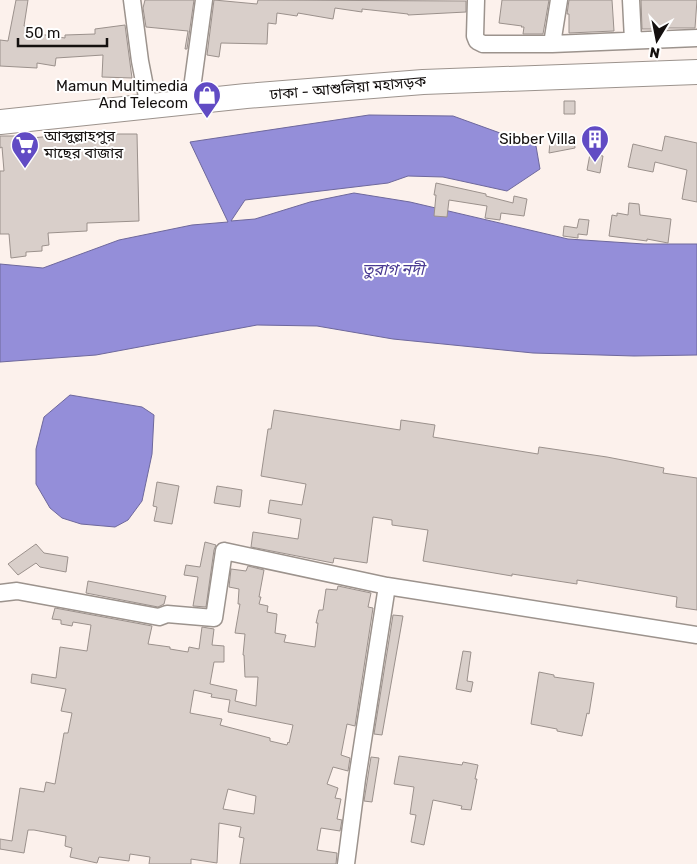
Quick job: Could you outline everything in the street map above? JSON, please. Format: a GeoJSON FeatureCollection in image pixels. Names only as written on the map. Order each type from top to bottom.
{"type":"FeatureCollection","features":[{"type":"Feature","properties":{"kind":"highway","name":"ঢাকা - আশুলিয়া মহাসড়ক"},"geometry":{"type":"LineString","coordinates":[[0,122],[423,82],[697,72]]}},
{"type":"Feature","properties":{"kind":"highway"},"geometry":{"type":"LineString","coordinates":[[0,108],[149,107]]}},
{"type":"Feature","properties":{"kind":"street"},"geometry":{"type":"LineString","coordinates":[[132,0],[140,62],[149,107]]}},
{"type":"Feature","properties":{"kind":"street"},"geometry":{"type":"LineString","coordinates":[[190,103],[204,0]]}},
{"type":"Feature","properties":{"kind":"street"},"geometry":{"type":"LineString","coordinates":[[476,0],[475,36],[477,41],[483,44],[552,44],[697,38]]}},
{"type":"Feature","properties":{"kind":"street"},"geometry":{"type":"LineString","coordinates":[[552,44],[559,0]]}},
{"type":"Feature","properties":{"kind":"street"},"geometry":{"type":"LineString","coordinates":[[632,0],[633,40]]}},
{"type":"Feature","properties":{"kind":"street"},"geometry":{"type":"LineString","coordinates":[[0,593],[17,591],[159,617],[167,614],[214,618],[224,551],[387,586],[697,635]]}},
{"type":"Feature","properties":{"kind":"street"},"geometry":{"type":"LineString","coordinates":[[346,864],[356,779],[387,586]]}},
{"type":"Feature","properties":{"kind":"water","name":"তুরাগ নদী"},"geometry":{"type":"Polygon","coordinates":[[[369,115],[453,116],[536,146],[540,169],[507,191],[443,177],[408,176],[388,183],[245,200],[231,221],[255,219],[310,202],[354,193],[410,202],[568,239],[644,244],[697,244],[697,355],[634,356],[533,353],[393,339],[317,326],[257,325],[96,355],[0,362],[0,264],[43,268],[119,240],[192,225],[228,222],[190,142],[369,115]]]}},
{"type":"Feature","properties":{"kind":"water"},"geometry":{"type":"Polygon","coordinates":[[[70,395],[142,407],[154,415],[152,454],[142,501],[128,520],[115,527],[81,524],[62,518],[50,508],[36,484],[36,449],[44,417],[70,395]]]}},
{"type":"Feature","properties":{"kind":"building"},"geometry":{"type":"Polygon","coordinates":[[[16,0],[28,0],[24,26],[40,30],[39,34],[65,38],[65,35],[95,34],[95,29],[125,25],[132,78],[102,77],[103,55],[56,58],[55,66],[37,63],[37,68],[0,66],[0,40],[8,41],[16,0]]]}},
{"type":"Feature","properties":{"kind":"building"},"geometry":{"type":"Polygon","coordinates":[[[145,0],[194,0],[187,49],[185,49],[188,31],[146,27],[143,8],[145,0]]]}},
{"type":"Feature","properties":{"kind":"building"},"geometry":{"type":"Polygon","coordinates":[[[214,0],[257,4],[258,0],[466,1],[466,12],[408,15],[362,9],[362,12],[335,8],[333,19],[298,13],[297,16],[277,13],[276,24],[268,23],[267,44],[221,43],[219,57],[207,55],[214,0]]]}},
{"type":"Feature","properties":{"kind":"building"},"geometry":{"type":"Polygon","coordinates":[[[502,0],[549,0],[543,34],[523,34],[524,27],[522,26],[499,23],[502,0]]]}},
{"type":"Feature","properties":{"kind":"building"},"geometry":{"type":"Polygon","coordinates":[[[569,0],[612,0],[614,31],[569,33],[569,14],[567,14],[569,0]]]}},
{"type":"Feature","properties":{"kind":"building"},"geometry":{"type":"Polygon","coordinates":[[[641,0],[697,0],[695,28],[642,29],[641,0]]]}},
{"type":"Feature","properties":{"kind":"building"},"geometry":{"type":"Polygon","coordinates":[[[564,101],[575,101],[575,114],[564,114],[564,101]]]}},
{"type":"Feature","properties":{"kind":"building"},"geometry":{"type":"Polygon","coordinates":[[[137,134],[139,221],[87,223],[87,231],[48,233],[49,245],[42,246],[42,251],[26,252],[26,256],[11,258],[9,234],[0,234],[0,171],[4,171],[0,136],[20,136],[20,139],[137,134]]]}},
{"type":"Feature","properties":{"kind":"building"},"geometry":{"type":"Polygon","coordinates":[[[665,136],[697,143],[697,202],[682,199],[687,170],[655,162],[653,172],[628,167],[633,144],[662,151],[665,136]]]}},
{"type":"Feature","properties":{"kind":"building"},"geometry":{"type":"Polygon","coordinates":[[[574,139],[575,148],[549,153],[550,142],[574,139]]]}},
{"type":"Feature","properties":{"kind":"building","name":"Sibber Villa"},"geometry":{"type":"Polygon","coordinates":[[[590,154],[603,156],[600,173],[587,170],[590,154]]]}},
{"type":"Feature","properties":{"kind":"building"},"geometry":{"type":"Polygon","coordinates":[[[436,183],[486,194],[486,196],[513,203],[514,196],[527,199],[524,216],[501,213],[500,220],[485,218],[487,206],[449,200],[447,217],[434,216],[436,183]]]}},
{"type":"Feature","properties":{"kind":"building"},"geometry":{"type":"Polygon","coordinates":[[[629,203],[639,204],[640,215],[671,219],[668,243],[609,236],[612,215],[617,216],[617,213],[628,215],[629,203]]]}},
{"type":"Feature","properties":{"kind":"building"},"geometry":{"type":"Polygon","coordinates":[[[579,219],[589,220],[587,235],[578,234],[578,238],[563,236],[564,226],[577,228],[579,219]]]}},
{"type":"Feature","properties":{"kind":"building"},"geometry":{"type":"Polygon","coordinates":[[[274,410],[400,430],[401,420],[435,425],[433,437],[538,454],[539,447],[607,457],[664,468],[663,473],[697,478],[697,610],[676,607],[677,597],[577,580],[577,584],[512,574],[512,576],[423,561],[428,530],[392,525],[392,520],[373,517],[367,563],[334,558],[333,563],[251,547],[253,532],[298,539],[301,519],[268,513],[270,500],[302,505],[306,484],[261,476],[268,429],[271,429],[274,410]]]}},
{"type":"Feature","properties":{"kind":"building"},"geometry":{"type":"Polygon","coordinates":[[[157,482],[179,486],[172,524],[154,521],[157,507],[153,506],[157,482]]]}},
{"type":"Feature","properties":{"kind":"building"},"geometry":{"type":"Polygon","coordinates":[[[217,486],[242,490],[240,507],[214,503],[217,486]]]}},
{"type":"Feature","properties":{"kind":"building"},"geometry":{"type":"Polygon","coordinates":[[[205,542],[216,545],[206,607],[193,606],[198,577],[184,575],[186,565],[200,567],[205,542]]]}},
{"type":"Feature","properties":{"kind":"building"},"geometry":{"type":"Polygon","coordinates":[[[36,544],[44,553],[68,557],[66,572],[40,567],[36,563],[18,575],[8,564],[36,544]]]}},
{"type":"Feature","properties":{"kind":"building"},"geometry":{"type":"Polygon","coordinates":[[[248,566],[264,570],[259,604],[268,606],[267,612],[277,614],[275,633],[286,635],[284,642],[315,647],[318,623],[316,623],[319,610],[323,610],[326,589],[337,590],[338,586],[371,593],[368,607],[373,608],[355,726],[347,724],[341,755],[350,758],[348,771],[333,767],[327,784],[338,788],[335,798],[341,799],[337,819],[342,820],[340,831],[321,828],[317,850],[337,853],[336,864],[240,864],[244,838],[239,837],[241,827],[219,823],[217,863],[191,859],[191,864],[149,864],[150,857],[130,854],[129,861],[99,857],[97,863],[70,857],[72,848],[65,846],[66,836],[34,830],[28,830],[24,853],[0,849],[0,839],[12,841],[20,788],[44,792],[46,782],[55,784],[64,733],[68,733],[72,713],[61,711],[66,689],[31,683],[32,674],[56,678],[60,647],[87,651],[91,625],[73,622],[72,626],[61,624],[61,620],[52,619],[55,608],[152,626],[148,644],[188,652],[189,647],[199,649],[202,627],[214,629],[212,645],[224,646],[224,662],[214,662],[210,684],[237,690],[235,701],[256,706],[258,677],[245,677],[243,655],[245,634],[235,633],[240,604],[238,604],[239,589],[229,587],[231,569],[246,571],[248,566]],[[194,690],[190,713],[222,719],[220,725],[270,738],[270,741],[287,745],[289,743],[293,725],[228,712],[230,700],[211,697],[212,694],[194,690]],[[228,789],[223,809],[254,814],[256,796],[228,789]]]}},
{"type":"Feature","properties":{"kind":"building"},"geometry":{"type":"Polygon","coordinates":[[[88,581],[166,596],[164,604],[158,607],[86,593],[88,581]]]}},
{"type":"Feature","properties":{"kind":"building"},"geometry":{"type":"Polygon","coordinates":[[[393,615],[403,616],[382,735],[374,734],[393,615]]]}},
{"type":"Feature","properties":{"kind":"building"},"geometry":{"type":"Polygon","coordinates":[[[463,651],[471,652],[467,681],[473,682],[471,692],[456,689],[463,651]]]}},
{"type":"Feature","properties":{"kind":"building"},"geometry":{"type":"Polygon","coordinates":[[[539,672],[554,675],[554,677],[594,683],[589,714],[587,713],[582,736],[531,724],[539,672]]]}},
{"type":"Feature","properties":{"kind":"building"},"geometry":{"type":"Polygon","coordinates":[[[399,756],[462,765],[463,762],[478,765],[471,810],[461,809],[462,806],[433,800],[424,845],[411,842],[416,815],[410,814],[414,787],[394,784],[399,756]]]}},
{"type":"Feature","properties":{"kind":"building"},"geometry":{"type":"Polygon","coordinates":[[[371,757],[379,758],[372,802],[364,801],[371,757]]]}},
{"type":"Feature","properties":{"kind":"place","name":"Mamun Multimedia And Telecom"},"geometry":{"type":"Point","coordinates":[207,119]}},
{"type":"Feature","properties":{"kind":"place","name":"Sibber Villa"},"geometry":{"type":"Point","coordinates":[595,163]}},
{"type":"Feature","properties":{"kind":"place","name":"আব্দুল্লাহপুর মাছের বাজার"},"geometry":{"type":"Point","coordinates":[25,169]}}]}
